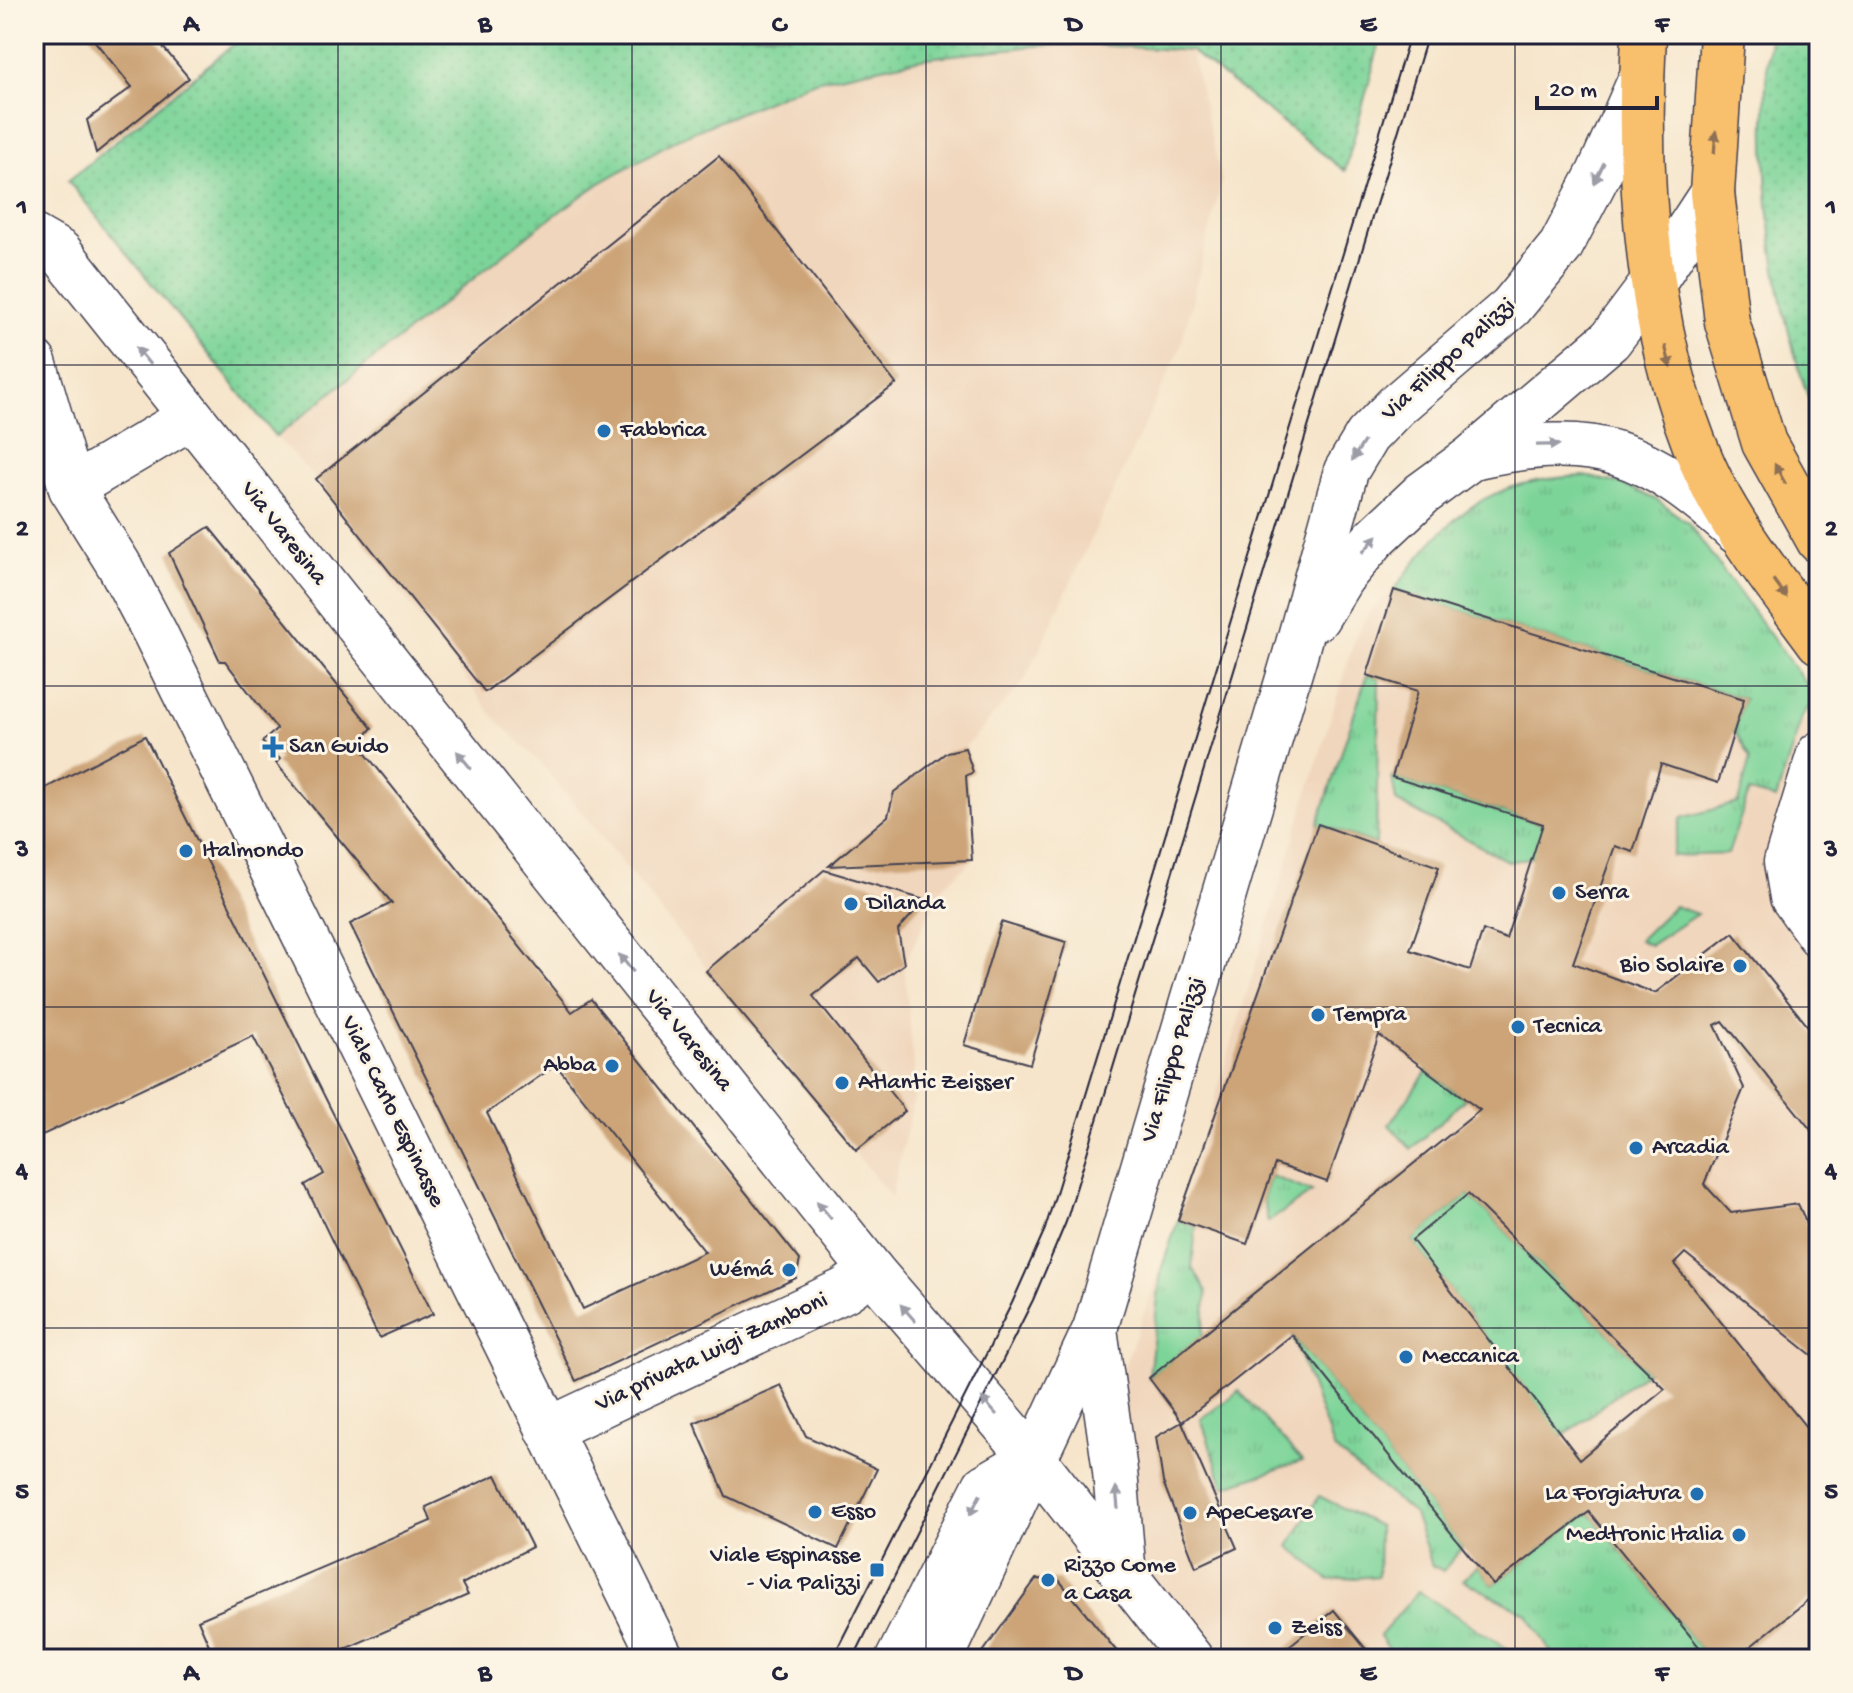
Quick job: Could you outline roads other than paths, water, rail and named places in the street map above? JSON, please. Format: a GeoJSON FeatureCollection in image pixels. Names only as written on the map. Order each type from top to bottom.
{"type":"FeatureCollection","features":[{"type":"Feature","properties":{"kind":"main road"},"geometry":{"type":"LineString","coordinates":[[1722,34],[1712,193],[1727,322],[1764,443],[1819,541]]}},
{"type":"Feature","properties":{"kind":"main road"},"geometry":{"type":"LineString","coordinates":[[1643,55],[1644,186],[1667,358],[1715,488],[1741,535],[1819,642]]}},
{"type":"Feature","properties":{"kind":"street","name":"Via Filippo Palizzi"},"geometry":{"type":"LineString","coordinates":[[941,1659],[1095,1329],[1295,655],[1346,471],[1367,436],[1396,406],[1511,307],[1561,246],[1599,173],[1643,55]]}},
{"type":"Feature","properties":{"kind":"street","name":"Via Filippo Palizzi"},"geometry":{"type":"LineString","coordinates":[[1295,655],[1342,577],[1375,538],[1422,494],[1471,458],[1610,340],[1655,280],[1712,193]]}},
{"type":"Feature","properties":{"kind":"street","name":"Via Varesina"},"geometry":{"type":"LineString","coordinates":[[34,237],[60,252],[872,1271],[1033,1458],[1191,1659]]}},
{"type":"Feature","properties":{"kind":"street","name":"Viale Carlo Espinasse"},"geometry":{"type":"LineString","coordinates":[[34,362],[71,488],[119,565],[662,1659]]}},
{"type":"Feature","properties":{"kind":"street"},"geometry":{"type":"LineString","coordinates":[[71,488],[191,417]]}},
{"type":"Feature","properties":{"kind":"street"},"geometry":{"type":"LineString","coordinates":[[1471,458],[1528,445],[1575,444],[1611,450],[1643,460],[1689,489],[1741,535]]}},
{"type":"Feature","properties":{"kind":"street"},"geometry":{"type":"LineString","coordinates":[[1819,754],[1786,862],[1792,897],[1819,935]]}},
{"type":"Feature","properties":{"kind":"street","name":"Via privata Luigi Zamboni"},"geometry":{"type":"LineString","coordinates":[[548,1430],[845,1290],[872,1271]]}},
{"type":"Feature","properties":{"kind":"street"},"geometry":{"type":"LineString","coordinates":[[1095,1329],[1115,1471],[1124,1576]]}},
{"type":"Feature","properties":{"kind":"street"},"geometry":{"type":"LineString","coordinates":[[898,1659],[985,1486],[1033,1458]]}},
{"type":"Feature","properties":{"kind":"tram line"},"geometry":{"type":"LineString","coordinates":[[832,1659],[1012,1303],[1045,1229],[1410,34]]}},
{"type":"Feature","properties":{"kind":"tram line"},"geometry":{"type":"LineString","coordinates":[[853,1659],[1033,1300],[1066,1222],[1428,34]]}},
{"type":"Feature","properties":{"kind":"place","name":"Fabbrica"},"geometry":{"type":"Point","coordinates":[604,431]}},
{"type":"Feature","properties":{"kind":"place","name":"San Guido"},"geometry":{"type":"Point","coordinates":[273,747]}},
{"type":"Feature","properties":{"kind":"place","name":"Italmondo"},"geometry":{"type":"Point","coordinates":[186,851]}},
{"type":"Feature","properties":{"kind":"place","name":"Serra"},"geometry":{"type":"Point","coordinates":[1559,893]}},
{"type":"Feature","properties":{"kind":"place","name":"Dilanda"},"geometry":{"type":"Point","coordinates":[851,904]}},
{"type":"Feature","properties":{"kind":"place","name":"Bio Solaire"},"geometry":{"type":"Point","coordinates":[1740,966]}},
{"type":"Feature","properties":{"kind":"place","name":"Tempra"},"geometry":{"type":"Point","coordinates":[1318,1015]}},
{"type":"Feature","properties":{"kind":"place","name":"Tecnica"},"geometry":{"type":"Point","coordinates":[1518,1027]}},
{"type":"Feature","properties":{"kind":"place","name":"Abba"},"geometry":{"type":"Point","coordinates":[612,1066]}},
{"type":"Feature","properties":{"kind":"place","name":"Atlantic Zeisser"},"geometry":{"type":"Point","coordinates":[842,1083]}},
{"type":"Feature","properties":{"kind":"place","name":"Arcadia"},"geometry":{"type":"Point","coordinates":[1636,1148]}},
{"type":"Feature","properties":{"kind":"place","name":"Wémá"},"geometry":{"type":"Point","coordinates":[789,1270]}},
{"type":"Feature","properties":{"kind":"place","name":"Meccanica"},"geometry":{"type":"Point","coordinates":[1406,1357]}},
{"type":"Feature","properties":{"kind":"place","name":"La Forgiatura"},"geometry":{"type":"Point","coordinates":[1697,1494]}},
{"type":"Feature","properties":{"kind":"place","name":"Esso"},"geometry":{"type":"Point","coordinates":[815,1512]}},
{"type":"Feature","properties":{"kind":"place","name":"ApeCesare"},"geometry":{"type":"Point","coordinates":[1190,1513]}},
{"type":"Feature","properties":{"kind":"place","name":"Medtronic Italia"},"geometry":{"type":"Point","coordinates":[1739,1535]}},
{"type":"Feature","properties":{"kind":"place","name":"Viale Espinasse - Via Palizzi"},"geometry":{"type":"Point","coordinates":[877,1570]}},
{"type":"Feature","properties":{"kind":"place","name":"Rizzo Come a Casa"},"geometry":{"type":"Point","coordinates":[1048,1580]}},
{"type":"Feature","properties":{"kind":"place","name":"Zeiss"},"geometry":{"type":"Point","coordinates":[1275,1628]}}]}
